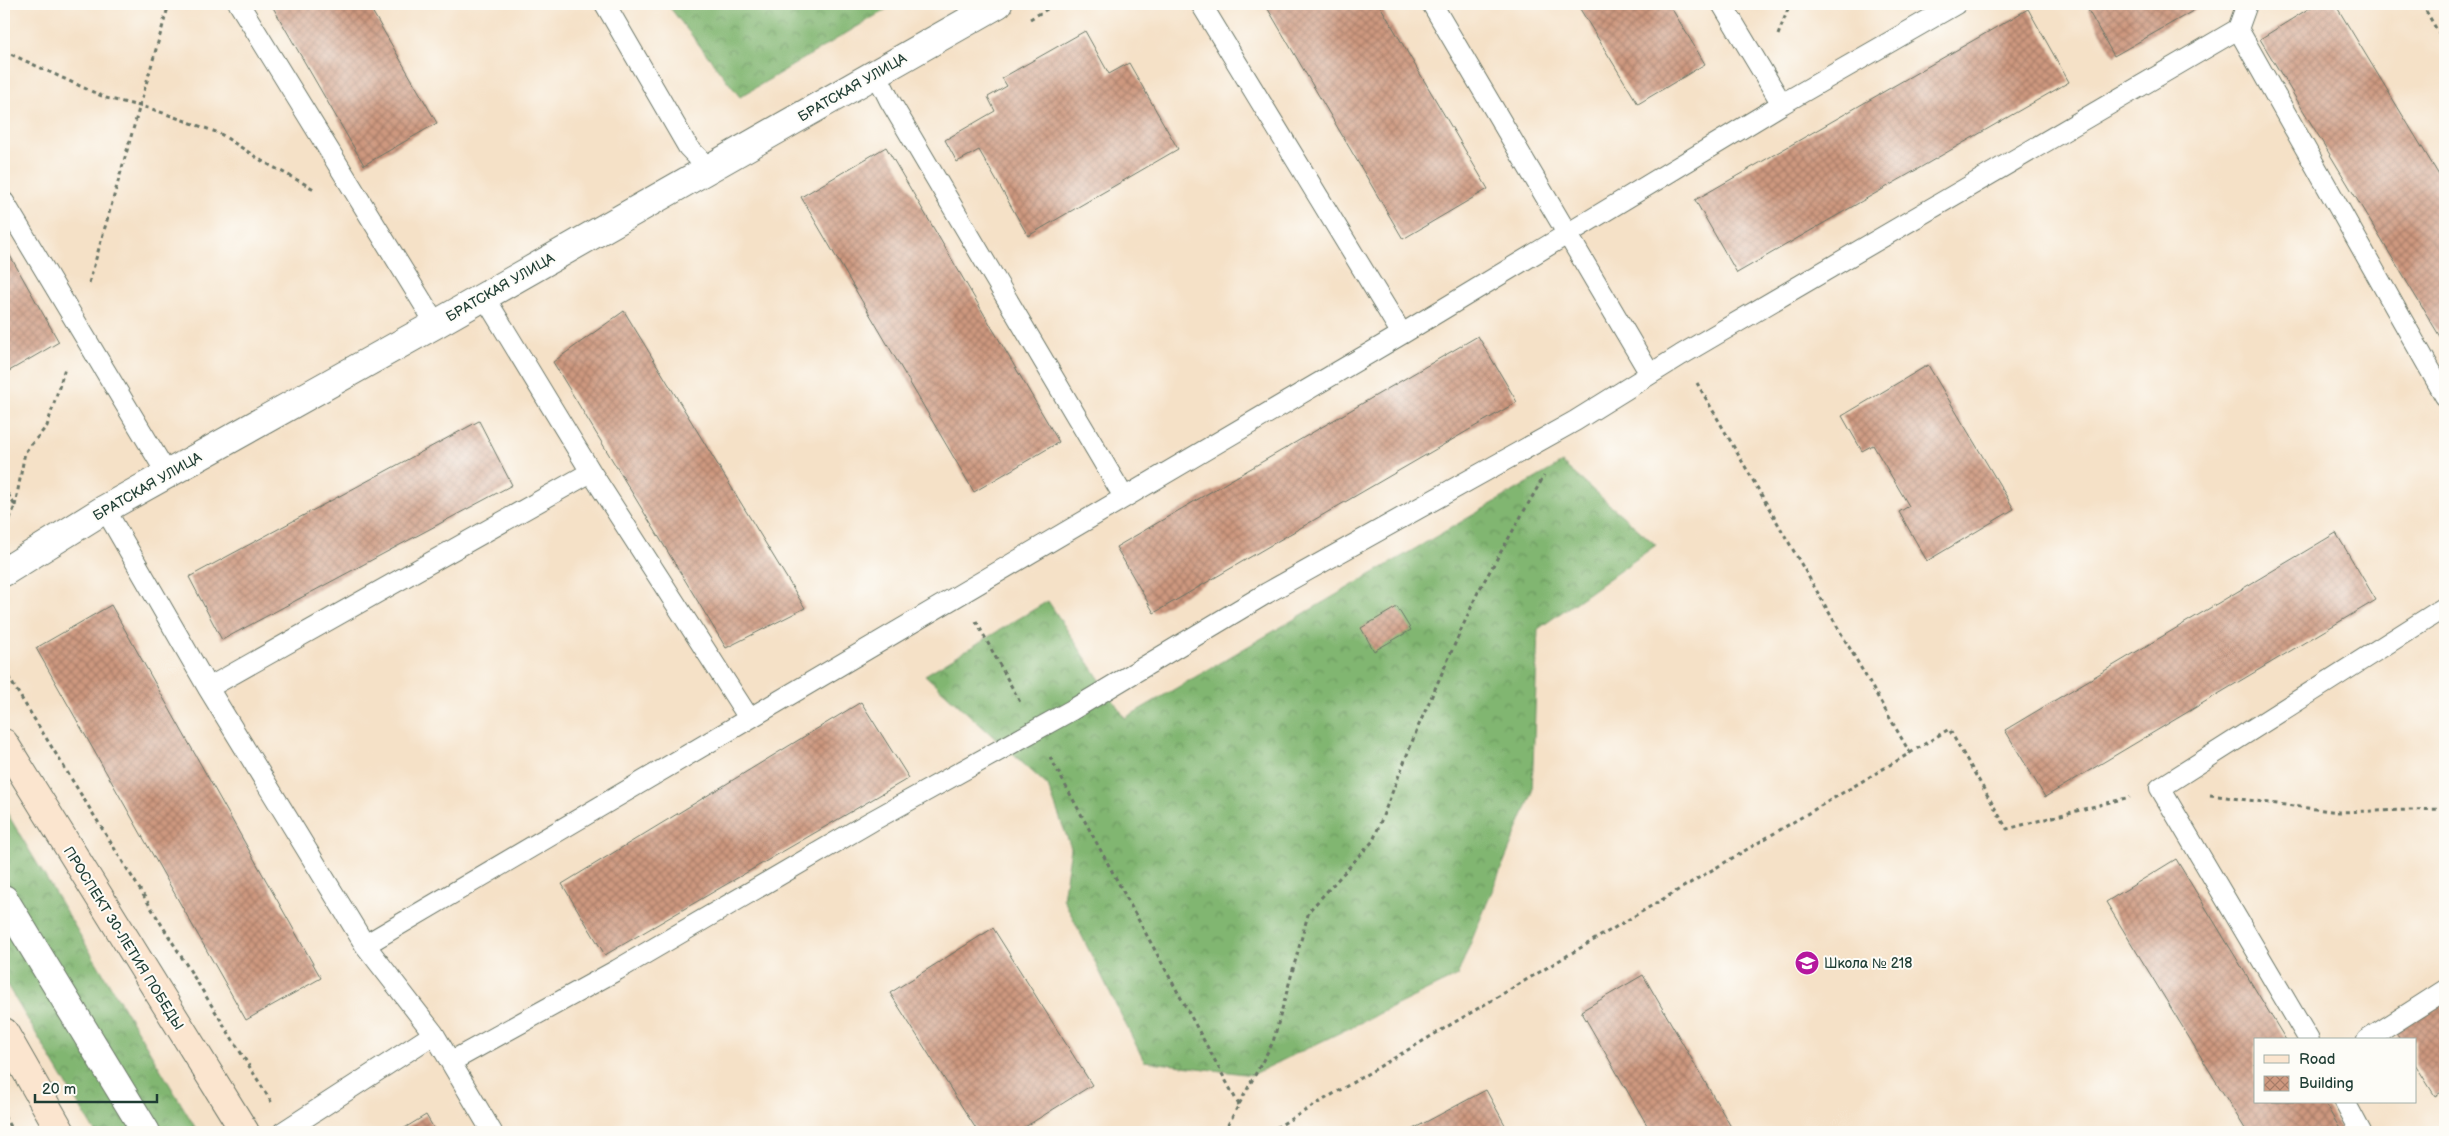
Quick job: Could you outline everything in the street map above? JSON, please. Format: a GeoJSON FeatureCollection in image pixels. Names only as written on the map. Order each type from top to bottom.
{"type":"FeatureCollection","features":[{"type":"Feature","properties":{"kind":"main road","name":"ПРОСПЕКТ 30-ЛЕТИЯ ПОБЕДЫ"},"geometry":{"type":"LineString","coordinates":[[4,744],[245,1132]]}},
{"type":"Feature","properties":{"kind":"main road"},"geometry":{"type":"LineString","coordinates":[[4,1032],[61,1132]]}},
{"type":"Feature","properties":{"kind":"street","name":"БРАТСКАЯ УЛИЦА"},"geometry":{"type":"LineString","coordinates":[[4,572],[105,509],[436,324],[998,4]]}},
{"type":"Feature","properties":{"kind":"street"},"geometry":{"type":"LineString","coordinates":[[4,899],[146,1132]]}},
{"type":"Feature","properties":{"kind":"lane"},"geometry":{"type":"LineString","coordinates":[[239,4],[436,324]]}},
{"type":"Feature","properties":{"kind":"lane"},"geometry":{"type":"LineString","coordinates":[[605,4],[688,147],[709,169]]}},
{"type":"Feature","properties":{"kind":"lane"},"geometry":{"type":"LineString","coordinates":[[1201,4],[1402,334]]}},
{"type":"Feature","properties":{"kind":"lane"},"geometry":{"type":"LineString","coordinates":[[1432,4],[1650,374]]}},
{"type":"Feature","properties":{"kind":"lane"},"geometry":{"type":"LineString","coordinates":[[1722,4],[1782,104]]}},
{"type":"Feature","properties":{"kind":"lane"},"geometry":{"type":"LineString","coordinates":[[365,945],[1402,334],[1782,104],[1956,4]]}},
{"type":"Feature","properties":{"kind":"lane"},"geometry":{"type":"LineString","coordinates":[[452,1061],[616,970],[872,821],[1035,730],[1267,593],[1575,421],[1681,354],[2238,29],[2247,4]]}},
{"type":"Feature","properties":{"kind":"lane"},"geometry":{"type":"LineString","coordinates":[[2238,29],[2445,396]]}},
{"type":"Feature","properties":{"kind":"lane"},"geometry":{"type":"LineString","coordinates":[[876,73],[895,110],[1124,497]]}},
{"type":"Feature","properties":{"kind":"lane"},"geometry":{"type":"LineString","coordinates":[[4,202],[167,474]]}},
{"type":"Feature","properties":{"kind":"lane"},"geometry":{"type":"LineString","coordinates":[[484,296],[592,472],[749,718]]}},
{"type":"Feature","properties":{"kind":"lane"},"geometry":{"type":"LineString","coordinates":[[208,688],[592,472]]}},
{"type":"Feature","properties":{"kind":"lane"},"geometry":{"type":"LineString","coordinates":[[105,509],[208,688],[365,945],[434,1034],[452,1061],[492,1132]]}},
{"type":"Feature","properties":{"kind":"lane"},"geometry":{"type":"LineString","coordinates":[[2308,1038],[2160,788],[2445,607]]}},
{"type":"Feature","properties":{"kind":"lane"},"geometry":{"type":"LineString","coordinates":[[2370,1038],[2445,990]]}},
{"type":"Feature","properties":{"kind":"lane"},"geometry":{"type":"LineString","coordinates":[[285,1131],[434,1034]]}},
{"type":"Feature","properties":{"kind":"lane"},"geometry":{"type":"LineString","coordinates":[[2346,1104],[2362,1132]]}},
{"type":"Feature","properties":{"kind":"path"},"geometry":{"type":"LineString","coordinates":[[4,533],[16,506],[25,452],[48,426],[169,4]]}},
{"type":"Feature","properties":{"kind":"path"},"geometry":{"type":"LineString","coordinates":[[2422,4],[2445,44]]}},
{"type":"Feature","properties":{"kind":"path"},"geometry":{"type":"LineString","coordinates":[[4,51],[106,98],[141,106],[219,133],[262,161],[315,189],[364,208]]}},
{"type":"Feature","properties":{"kind":"path"},"geometry":{"type":"LineString","coordinates":[[1269,1132],[1910,753],[1681,354]]}},
{"type":"Feature","properties":{"kind":"path"},"geometry":{"type":"LineString","coordinates":[[1224,1132],[1240,1106],[1273,1042],[1309,911],[1372,841],[1418,727],[1478,592],[1546,472]]}},
{"type":"Feature","properties":{"kind":"path"},"geometry":{"type":"LineString","coordinates":[[4,486],[16,506]]}},
{"type":"Feature","properties":{"kind":"path"},"geometry":{"type":"LineString","coordinates":[[961,594],[1240,1106]]}},
{"type":"Feature","properties":{"kind":"path"},"geometry":{"type":"LineString","coordinates":[[4,670],[285,1131]]}},
{"type":"Feature","properties":{"kind":"path"},"geometry":{"type":"LineString","coordinates":[[4,1116],[13,1132]]}},
{"type":"Feature","properties":{"kind":"green space"},"geometry":{"type":"Polygon","coordinates":[[[667,4],[895,4],[740,97],[667,4]]]}},
{"type":"Feature","properties":{"kind":"green space"},"geometry":{"type":"Polygon","coordinates":[[[1562,463],[1656,545],[1538,629],[1532,794],[1457,976],[1252,1075],[1144,1061],[1063,898],[1071,848],[1048,786],[925,675],[1048,601],[1125,718],[1562,463]]]}},
{"type":"Feature","properties":{"kind":"green space"},"geometry":{"type":"Polygon","coordinates":[[[4,808],[198,1132],[95,1132],[4,980],[4,808]]]}},
{"type":"Feature","properties":{"kind":"building"},"geometry":{"type":"Polygon","coordinates":[[[271,4],[368,4],[437,123],[364,165],[271,4]]]}},
{"type":"Feature","properties":{"kind":"building"},"geometry":{"type":"Polygon","coordinates":[[[1265,4],[1379,4],[1488,189],[1403,239],[1265,4]]]}},
{"type":"Feature","properties":{"kind":"building"},"geometry":{"type":"Polygon","coordinates":[[[1577,4],[1669,4],[1705,64],[1638,104],[1577,4]]]}},
{"type":"Feature","properties":{"kind":"building"},"geometry":{"type":"Polygon","coordinates":[[[2098,4],[2205,4],[2114,56],[2088,10],[2098,4]]]}},
{"type":"Feature","properties":{"kind":"building"},"geometry":{"type":"Polygon","coordinates":[[[2316,4],[2335,4],[2445,185],[2445,345],[2260,39],[2316,4]]]}},
{"type":"Feature","properties":{"kind":"building"},"geometry":{"type":"Polygon","coordinates":[[[2028,9],[2069,82],[1737,273],[1695,200],[2028,9]]]}},
{"type":"Feature","properties":{"kind":"building"},"geometry":{"type":"Polygon","coordinates":[[[1085,31],[1109,74],[1129,63],[1178,149],[1028,236],[979,150],[957,162],[945,140],[995,111],[988,97],[1007,86],[1002,78],[1085,31]]]}},
{"type":"Feature","properties":{"kind":"building"},"geometry":{"type":"Polygon","coordinates":[[[886,147],[1059,442],[974,492],[801,197],[886,147]]]}},
{"type":"Feature","properties":{"kind":"building"},"geometry":{"type":"Polygon","coordinates":[[[4,245],[59,342],[4,374],[4,245]]]}},
{"type":"Feature","properties":{"kind":"building"},"geometry":{"type":"Polygon","coordinates":[[[624,311],[805,608],[726,648],[553,362],[624,311]]]}},
{"type":"Feature","properties":{"kind":"building"},"geometry":{"type":"Polygon","coordinates":[[[1478,336],[1517,402],[1154,613],[1116,547],[1478,336]]]}},
{"type":"Feature","properties":{"kind":"building"},"geometry":{"type":"Polygon","coordinates":[[[1928,365],[2014,509],[1927,561],[1899,512],[1909,506],[1873,445],[1862,451],[1842,416],[1928,365]]]}},
{"type":"Feature","properties":{"kind":"building"},"geometry":{"type":"Polygon","coordinates":[[[479,421],[512,485],[222,640],[189,577],[479,421]]]}},
{"type":"Feature","properties":{"kind":"building"},"geometry":{"type":"Polygon","coordinates":[[[2336,533],[2376,600],[2045,797],[2005,730],[2336,533]]]}},
{"type":"Feature","properties":{"kind":"building"},"geometry":{"type":"Polygon","coordinates":[[[111,605],[321,978],[246,1020],[36,648],[111,605]]]}},
{"type":"Feature","properties":{"kind":"building"},"geometry":{"type":"Polygon","coordinates":[[[1397,607],[1411,630],[1374,651],[1361,628],[1397,607]]]}},
{"type":"Feature","properties":{"kind":"building"},"geometry":{"type":"Polygon","coordinates":[[[861,702],[909,778],[605,955],[562,884],[861,702]]]}},
{"type":"Feature","properties":{"kind":"building"},"geometry":{"type":"Polygon","coordinates":[[[2176,859],[2285,1038],[2254,1038],[2254,1104],[2325,1104],[2342,1132],[2247,1132],[2106,902],[2176,859]]]}},
{"type":"Feature","properties":{"kind":"building"},"geometry":{"type":"Polygon","coordinates":[[[993,928],[1092,1085],[1017,1132],[978,1132],[890,993],[993,928]]]}},
{"type":"Feature","properties":{"kind":"building"},"geometry":{"type":"Polygon","coordinates":[[[1643,975],[1734,1132],[1651,1132],[1581,1011],[1643,975]]]}},
{"type":"Feature","properties":{"kind":"building"},"geometry":{"type":"Polygon","coordinates":[[[2445,1001],[2445,1090],[2435,1096],[2416,1066],[2416,1038],[2399,1038],[2395,1031],[2445,1001]]]}},
{"type":"Feature","properties":{"kind":"building"},"geometry":{"type":"Polygon","coordinates":[[[1486,1090],[1509,1132],[1408,1132],[1411,1130],[1486,1090]]]}},
{"type":"Feature","properties":{"kind":"building"},"geometry":{"type":"Polygon","coordinates":[[[426,1115],[436,1132],[398,1132],[426,1115]]]}},
{"type":"Feature","properties":{"kind":"place","name":"Школа № 218"},"geometry":{"type":"Point","coordinates":[1807,963]}}]}
